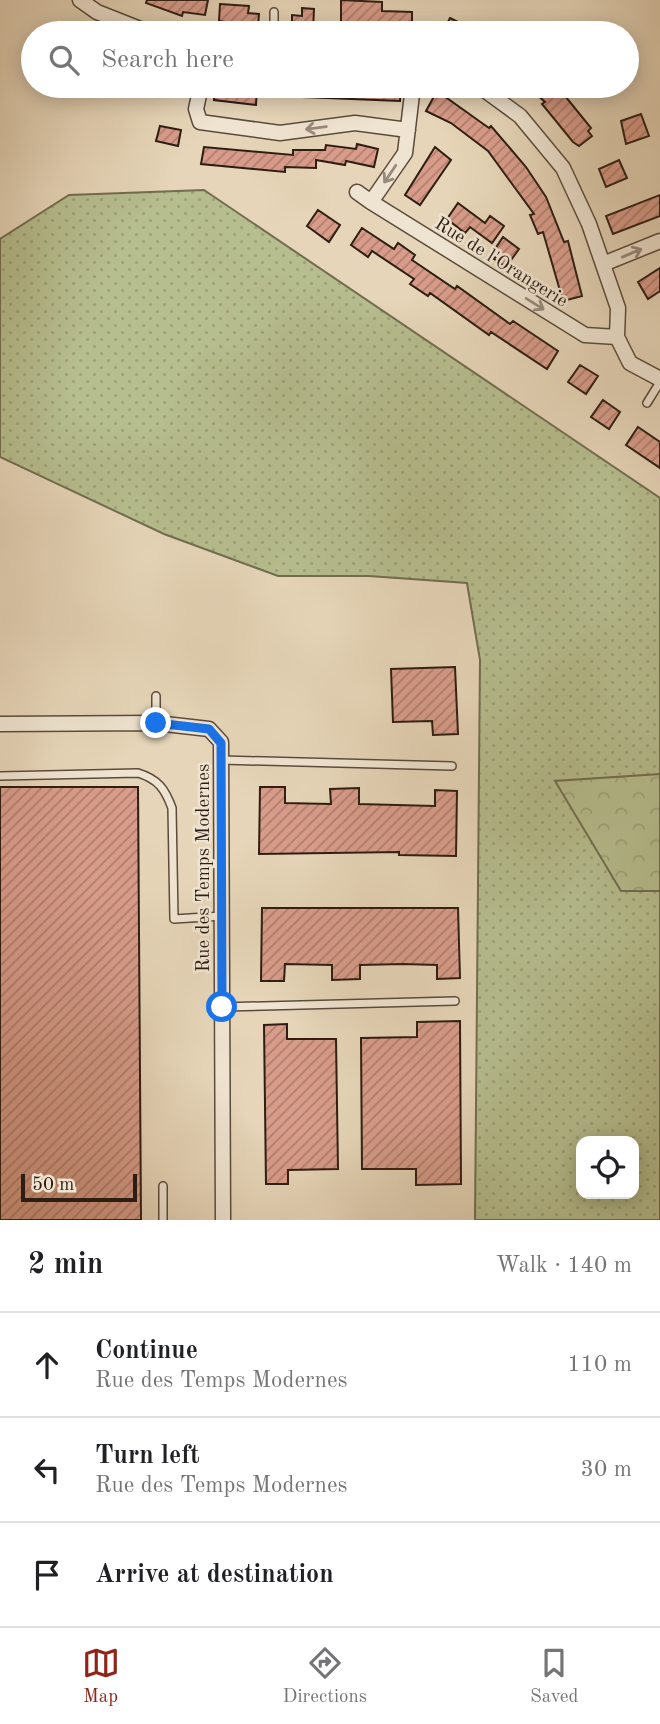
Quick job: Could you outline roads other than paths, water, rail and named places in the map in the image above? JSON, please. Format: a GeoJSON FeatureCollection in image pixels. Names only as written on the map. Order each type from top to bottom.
{"type":"FeatureCollection","features":[{"type":"Feature","properties":{"kind":"street"},"geometry":{"type":"LineString","coordinates":[[80,0],[97,12],[120,21]]}},
{"type":"Feature","properties":{"kind":"street"},"geometry":{"type":"LineString","coordinates":[[198,98],[196,109],[200,122],[280,133],[355,123],[408,130]]}},
{"type":"Feature","properties":{"kind":"street"},"geometry":{"type":"LineString","coordinates":[[371,202],[405,153],[412,98]]}},
{"type":"Feature","properties":{"kind":"street"},"geometry":{"type":"LineString","coordinates":[[496,98],[520,116],[563,168],[589,224],[618,309],[617,337],[630,363],[660,381]]}},
{"type":"Feature","properties":{"kind":"street","name":"Rue de l'Orangerie"},"geometry":{"type":"LineString","coordinates":[[356,192],[584,335],[617,337]]}},
{"type":"Feature","properties":{"kind":"street"},"geometry":{"type":"LineString","coordinates":[[603,264],[660,241]]}},
{"type":"Feature","properties":{"kind":"street","name":"Rue des Temps Modernes"},"geometry":{"type":"LineString","coordinates":[[0,724],[156,723],[209,729],[221,743],[223,1220]]}},
{"type":"Feature","properties":{"kind":"lane"},"geometry":{"type":"LineString","coordinates":[[274,12],[274,21]]}},
{"type":"Feature","properties":{"kind":"lane"},"geometry":{"type":"LineString","coordinates":[[647,403],[660,381]]}},
{"type":"Feature","properties":{"kind":"lane"},"geometry":{"type":"LineString","coordinates":[[156,696],[156,723]]}},
{"type":"Feature","properties":{"kind":"lane"},"geometry":{"type":"LineString","coordinates":[[221,760],[452,766]]}},
{"type":"Feature","properties":{"kind":"lane"},"geometry":{"type":"LineString","coordinates":[[0,776],[138,773],[153,777],[166,792],[172,808],[174,919],[222,916]]}},
{"type":"Feature","properties":{"kind":"lane"},"geometry":{"type":"LineString","coordinates":[[222,1007],[455,1001]]}},
{"type":"Feature","properties":{"kind":"lane"},"geometry":{"type":"LineString","coordinates":[[163,1186],[163,1220]]}}]}
